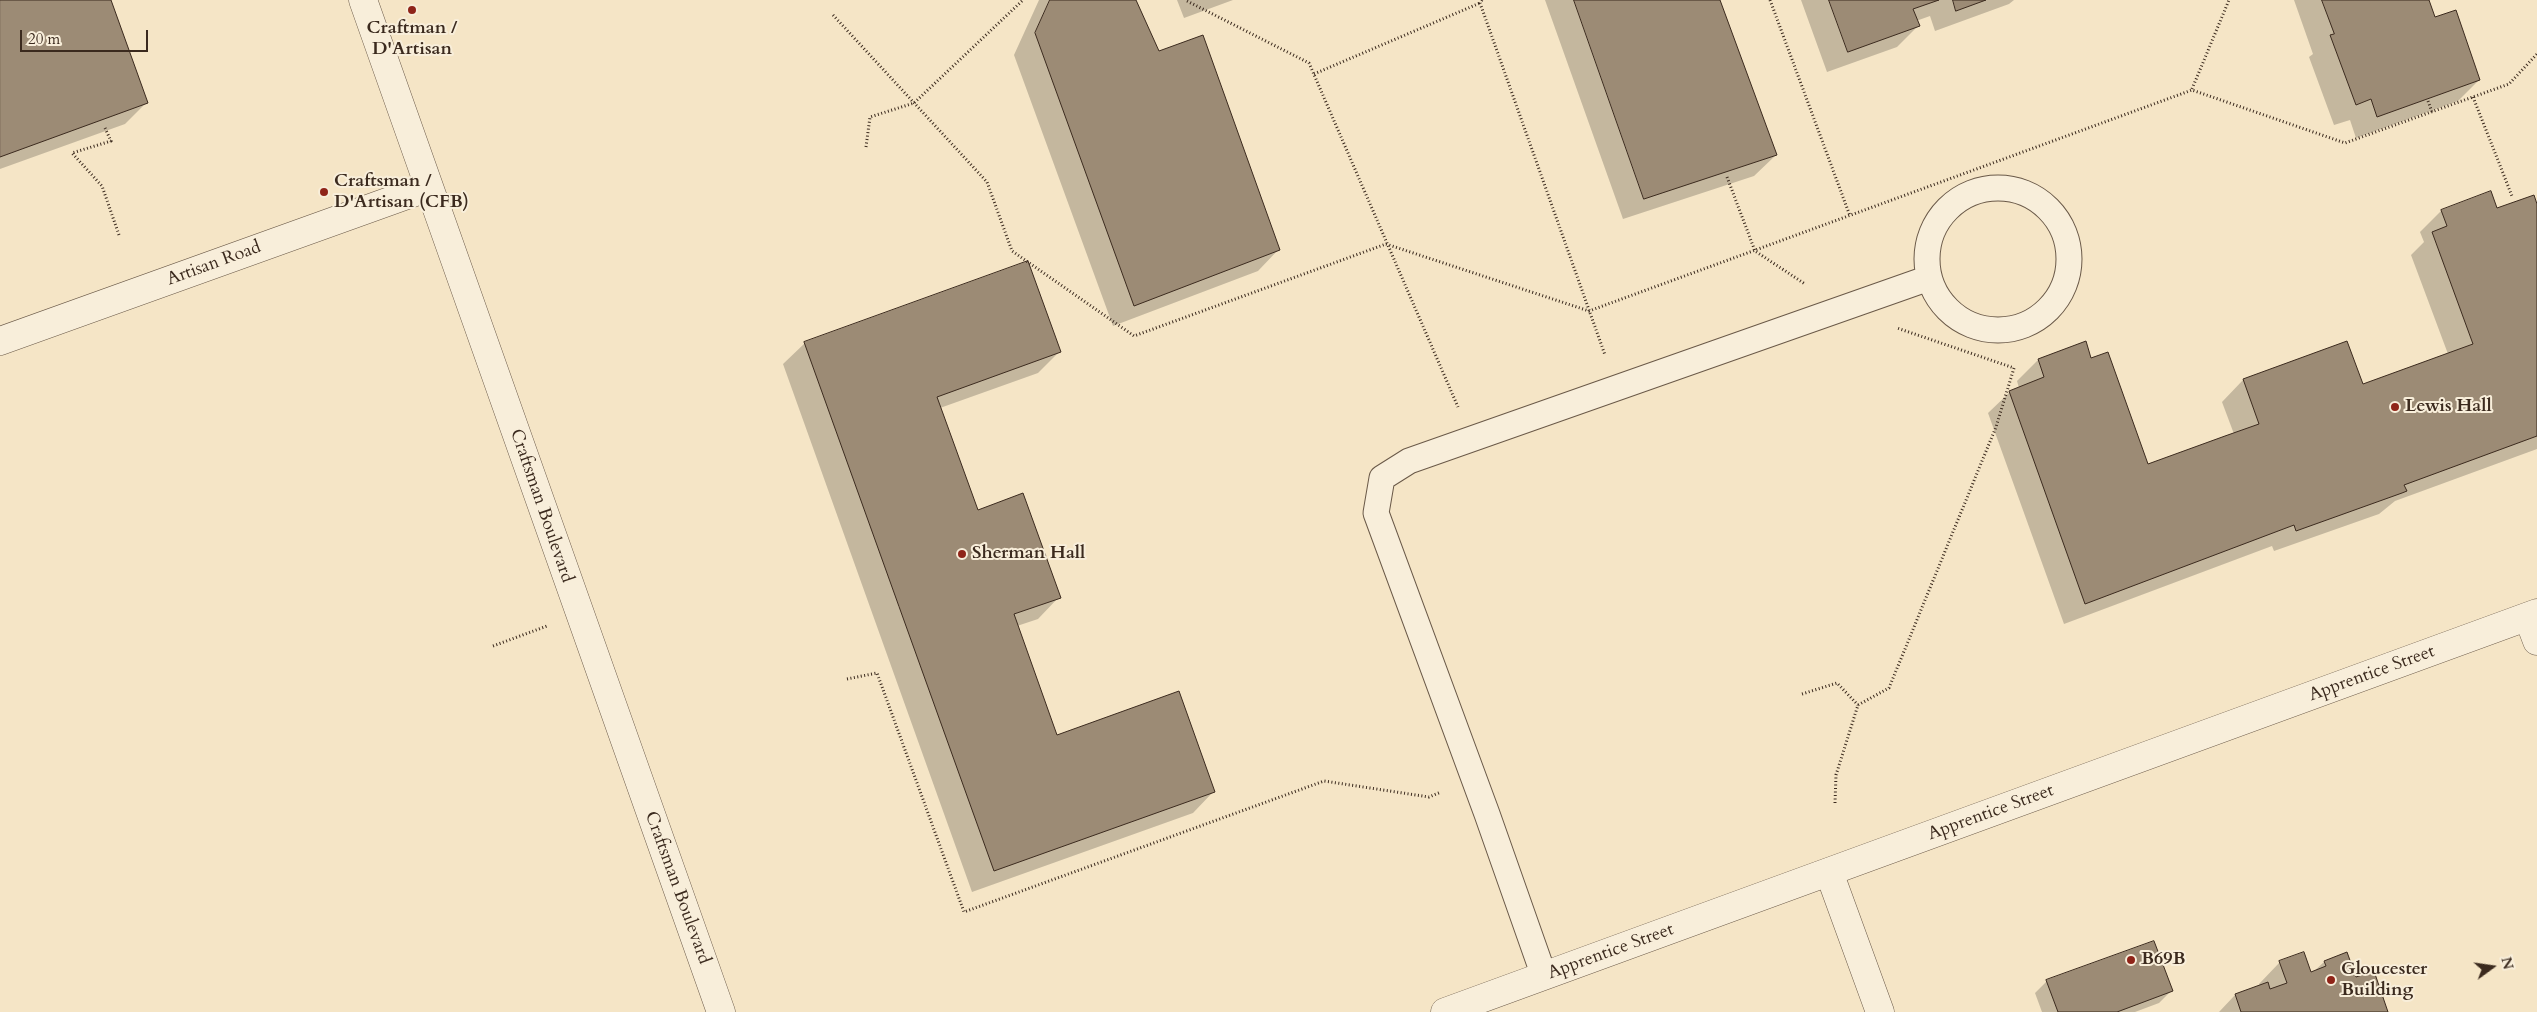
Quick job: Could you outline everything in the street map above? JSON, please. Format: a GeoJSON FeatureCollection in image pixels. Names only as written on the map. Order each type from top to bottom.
{"type":"FeatureCollection","features":[{"type":"Feature","properties":{"kind":"street","name":"Craftsman Boulevard"},"geometry":{"type":"LineString","coordinates":[[363,0],[720,1012]]}},
{"type":"Feature","properties":{"kind":"street","name":"Artisan Road"},"geometry":{"type":"LineString","coordinates":[[0,340],[429,188]]}},
{"type":"Feature","properties":{"kind":"street","name":"Apprentice Street"},"geometry":{"type":"LineString","coordinates":[[1445,1012],[1829,872],[2534,624]]}},
{"type":"Feature","properties":{"kind":"street"},"geometry":{"type":"LineString","coordinates":[[1829,872],[1880,1012]]}},
{"type":"Feature","properties":{"kind":"lane"},"geometry":{"type":"LineString","coordinates":[[1988,187],[2019,190],[2046,205],[2064,230],[2070,259],[2064,287],[2047,311],[2022,326],[1993,330],[1965,323],[1943,304],[1930,278],[1927,256],[1931,233],[1942,213],[1959,198],[1988,187]]}},
{"type":"Feature","properties":{"kind":"lane"},"geometry":{"type":"LineString","coordinates":[[1544,976],[1376,513],[1382,478],[1409,461],[1472,438],[1835,313],[1930,278]]}},
{"type":"Feature","properties":{"kind":"path"},"geometry":{"type":"LineString","coordinates":[[866,147],[870,117],[914,103],[1023,0]]}},
{"type":"Feature","properties":{"kind":"path"},"geometry":{"type":"LineString","coordinates":[[1770,0],[1850,216]]}},
{"type":"Feature","properties":{"kind":"path"},"geometry":{"type":"LineString","coordinates":[[2192,90],[2229,0]]}},
{"type":"Feature","properties":{"kind":"path"},"geometry":{"type":"LineString","coordinates":[[1187,1],[1309,63],[1386,244],[1472,438]]}},
{"type":"Feature","properties":{"kind":"path"},"geometry":{"type":"LineString","coordinates":[[1314,74],[1481,2],[1617,388]]}},
{"type":"Feature","properties":{"kind":"path"},"geometry":{"type":"LineString","coordinates":[[832,15],[987,182],[1012,251],[1134,336],[1386,244],[1589,311],[2192,90],[2345,143],[2509,84],[2537,54]]}},
{"type":"Feature","properties":{"kind":"path"},"geometry":{"type":"LineString","coordinates":[[2473,97],[2512,196]]}},
{"type":"Feature","properties":{"kind":"path"},"geometry":{"type":"LineString","coordinates":[[2428,101],[2432,112]]}},
{"type":"Feature","properties":{"kind":"path"},"geometry":{"type":"LineString","coordinates":[[105,128],[112,142],[72,153],[102,186],[119,235]]}},
{"type":"Feature","properties":{"kind":"path"},"geometry":{"type":"LineString","coordinates":[[1727,177],[1755,251],[1816,292],[1835,313]]}},
{"type":"Feature","properties":{"kind":"path"},"geometry":{"type":"LineString","coordinates":[[1835,802],[1836,775],[1858,705],[1889,688],[1996,426],[2014,368],[1893,326]]}},
{"type":"Feature","properties":{"kind":"path"},"geometry":{"type":"LineString","coordinates":[[493,646],[579,614]]}},
{"type":"Feature","properties":{"kind":"path"},"geometry":{"type":"LineString","coordinates":[[847,679],[877,673],[964,912],[1324,781],[1428,797],[1474,780]]}},
{"type":"Feature","properties":{"kind":"path"},"geometry":{"type":"LineString","coordinates":[[1802,694],[1837,683],[1858,705]]}},
{"type":"Feature","properties":{"kind":"building"},"geometry":{"type":"Polygon","coordinates":[[[0,0],[111,0],[148,103],[0,157],[0,0]]]}},
{"type":"Feature","properties":{"kind":"building"},"geometry":{"type":"Polygon","coordinates":[[[1050,0],[1136,0],[1159,51],[1203,35],[1280,250],[1134,306],[1035,33],[1050,0]]]}},
{"type":"Feature","properties":{"kind":"building"},"geometry":{"type":"Polygon","coordinates":[[[1574,0],[1720,0],[1777,155],[1644,199],[1574,0]]]}},
{"type":"Feature","properties":{"kind":"building"},"geometry":{"type":"Polygon","coordinates":[[[1829,0],[1939,0],[1913,9],[1920,26],[1848,52],[1829,0]]]}},
{"type":"Feature","properties":{"kind":"building"},"geometry":{"type":"Polygon","coordinates":[[[1953,0],[1986,0],[1956,11],[1953,0]]]}},
{"type":"Feature","properties":{"kind":"building"},"geometry":{"type":"Polygon","coordinates":[[[2322,0],[2429,0],[2435,17],[2456,10],[2480,80],[2377,117],[2371,99],[2356,105],[2330,35],[2334,34],[2322,0]]]}},
{"type":"Feature","properties":{"kind":"building","name":"Lewis Hall"},"geometry":{"type":"Polygon","coordinates":[[[2491,191],[2497,208],[2534,195],[2537,204],[2537,436],[2404,485],[2407,491],[2402,493],[2296,531],[2294,525],[2085,604],[2009,391],[2044,377],[2038,359],[2086,341],[2091,358],[2108,352],[2148,464],[2259,424],[2243,379],[2347,341],[2363,384],[2473,344],[2432,232],[2447,226],[2441,210],[2491,191]]]}},
{"type":"Feature","properties":{"kind":"building","name":"Sherman Hall"},"geometry":{"type":"Polygon","coordinates":[[[1028,261],[1061,352],[937,397],[978,510],[1023,493],[1061,598],[1014,614],[1057,735],[1179,691],[1215,792],[994,871],[804,342],[1028,261]]]}},
{"type":"Feature","properties":{"kind":"building","name":"B69B"},"geometry":{"type":"Polygon","coordinates":[[[2154,941],[2173,991],[2117,1012],[2058,1012],[2046,980],[2154,941]]]}},
{"type":"Feature","properties":{"kind":"building","name":"Gloucester Building"},"geometry":{"type":"Polygon","coordinates":[[[2304,952],[2311,972],[2326,966],[2324,961],[2347,952],[2356,977],[2374,971],[2388,1012],[2241,1012],[2235,994],[2268,982],[2270,989],[2287,983],[2279,961],[2304,952]]]}},
{"type":"Feature","properties":{"kind":"place","name":"Craftman / D'Artisan"},"geometry":{"type":"Point","coordinates":[412,10]}},
{"type":"Feature","properties":{"kind":"place","name":"Craftsman / D'Artisan (CFB)"},"geometry":{"type":"Point","coordinates":[324,192]}},
{"type":"Feature","properties":{"kind":"place","name":"Lewis Hall"},"geometry":{"type":"Point","coordinates":[2395,407]}},
{"type":"Feature","properties":{"kind":"place","name":"Sherman Hall"},"geometry":{"type":"Point","coordinates":[962,554]}},
{"type":"Feature","properties":{"kind":"place","name":"B69B"},"geometry":{"type":"Point","coordinates":[2131,960]}},
{"type":"Feature","properties":{"kind":"place","name":"Gloucester Building"},"geometry":{"type":"Point","coordinates":[2331,980]}}]}
